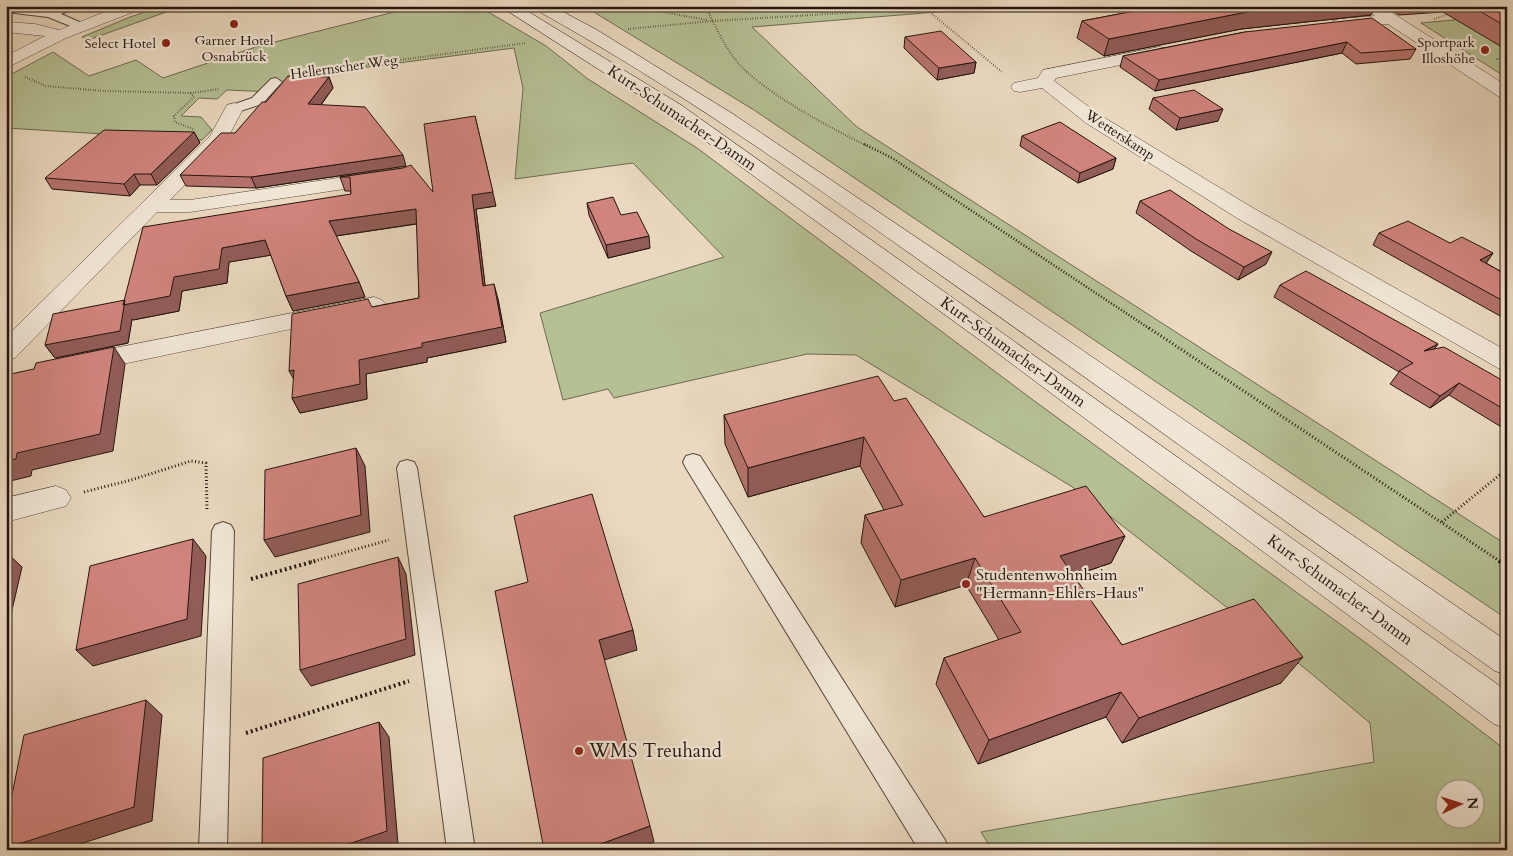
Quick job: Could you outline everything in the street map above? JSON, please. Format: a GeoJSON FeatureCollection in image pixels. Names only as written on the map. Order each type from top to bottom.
{"type":"FeatureCollection","features":[{"type":"Feature","properties":{"kind":"main road"},"geometry":{"type":"LineString","coordinates":[[6,63],[80,26],[135,6]]}},
{"type":"Feature","properties":{"kind":"main road","name":"Kurt-Schumacher-Damm"},"geometry":{"type":"LineString","coordinates":[[508,6],[682,115],[1005,346],[1507,712]]}},
{"type":"Feature","properties":{"kind":"main road","name":"Kurt-Schumacher-Damm"},"geometry":{"type":"LineString","coordinates":[[541,6],[589,32],[702,101],[1036,329],[1507,660]]}},
{"type":"Feature","properties":{"kind":"main road"},"geometry":{"type":"LineString","coordinates":[[1371,6],[1507,94]]}},
{"type":"Feature","properties":{"kind":"main road"},"geometry":{"type":"LineString","coordinates":[[1317,26],[1392,19]]}},
{"type":"Feature","properties":{"kind":"main road"},"geometry":{"type":"LineString","coordinates":[[6,27],[35,29],[60,35]]}},
{"type":"Feature","properties":{"kind":"main road"},"geometry":{"type":"LineString","coordinates":[[1020,87],[1045,82],[1049,74],[1174,49]]}},
{"type":"Feature","properties":{"kind":"main road","name":"Wetterskamp"},"geometry":{"type":"LineString","coordinates":[[1045,82],[1093,119],[1245,213],[1507,362]]}},
{"type":"Feature","properties":{"kind":"main road","name":"Hellernscher Weg"},"geometry":{"type":"LineString","coordinates":[[6,352],[218,139],[234,109]]}},
{"type":"Feature","properties":{"kind":"main road"},"geometry":{"type":"LineString","coordinates":[[152,206],[190,206],[397,175]]}},
{"type":"Feature","properties":{"kind":"main road"},"geometry":{"type":"LineString","coordinates":[[64,366],[374,304]]}},
{"type":"Feature","properties":{"kind":"main road"},"geometry":{"type":"LineString","coordinates":[[6,510],[56,498]]}},
{"type":"Feature","properties":{"kind":"lane"},"geometry":{"type":"LineString","coordinates":[[50,14],[74,6]]}},
{"type":"Feature","properties":{"kind":"lane"},"geometry":{"type":"LineString","coordinates":[[6,9],[50,14],[80,26]]}},
{"type":"Feature","properties":{"kind":"lane","name":"Hellernscher Weg"},"geometry":{"type":"LineString","coordinates":[[234,109],[257,101],[276,82]]}},
{"type":"Feature","properties":{"kind":"lane"},"geometry":{"type":"LineString","coordinates":[[693,462],[935,850]]}},
{"type":"Feature","properties":{"kind":"lane"},"geometry":{"type":"LineString","coordinates":[[407,468],[461,850]]}},
{"type":"Feature","properties":{"kind":"lane"},"geometry":{"type":"LineString","coordinates":[[213,850],[221,588],[215,522]]}},
{"type":"Feature","properties":{"kind":"path"},"geometry":{"type":"LineString","coordinates":[[630,6],[712,21]]}},
{"type":"Feature","properties":{"kind":"path"},"geometry":{"type":"LineString","coordinates":[[711,6],[709,14],[727,48],[739,64],[766,88],[843,134],[892,158],[1507,566]]}},
{"type":"Feature","properties":{"kind":"path"},"geometry":{"type":"LineString","coordinates":[[589,32],[712,21],[962,6]]}},
{"type":"Feature","properties":{"kind":"path"},"geometry":{"type":"LineString","coordinates":[[926,9],[1020,87]]}},
{"type":"Feature","properties":{"kind":"path","name":"Hellernscher Weg"},"geometry":{"type":"LineString","coordinates":[[276,82],[283,76],[411,57],[563,39]]}},
{"type":"Feature","properties":{"kind":"path"},"geometry":{"type":"LineString","coordinates":[[22,76],[46,86],[104,91],[191,93],[222,89]]}},
{"type":"Feature","properties":{"kind":"path"},"geometry":{"type":"LineString","coordinates":[[191,93],[194,97],[174,116],[175,122],[218,139]]}},
{"type":"Feature","properties":{"kind":"path"},"geometry":{"type":"LineString","coordinates":[[56,498],[131,480],[191,461],[206,463],[215,522]]}},
{"type":"Feature","properties":{"kind":"path"},"geometry":{"type":"LineString","coordinates":[[1442,522],[1507,469]]}},
{"type":"Feature","properties":{"kind":"path"},"geometry":{"type":"LineString","coordinates":[[221,588],[416,533]]}},
{"type":"Feature","properties":{"kind":"path"},"geometry":{"type":"LineString","coordinates":[[217,742],[436,673]]}},
{"type":"Feature","properties":{"kind":"green space"},"geometry":{"type":"Polygon","coordinates":[[[163,6],[183,6],[88,40],[82,37],[130,17],[163,6]]]}},
{"type":"Feature","properties":{"kind":"green space"},"geometry":{"type":"Polygon","coordinates":[[[408,6],[478,6],[546,46],[588,79],[697,148],[1033,400],[1366,643],[1507,751],[1507,850],[992,850],[981,832],[1374,762],[1370,723],[1307,670],[1074,488],[856,355],[807,354],[614,398],[608,389],[563,400],[540,313],[724,257],[633,163],[515,179],[523,88],[514,48],[290,77],[275,92],[227,90],[217,99],[199,98],[181,116],[201,117],[212,130],[202,140],[6,128],[6,77],[53,52],[89,76],[136,60],[163,78],[259,46],[406,9],[408,6]]]}},
{"type":"Feature","properties":{"kind":"green space"},"geometry":{"type":"Polygon","coordinates":[[[584,6],[1011,6],[752,27],[857,127],[1507,545],[1507,619],[754,110],[584,6]]]}},
{"type":"Feature","properties":{"kind":"green space","name":"Sportpark Illoshöhe"},"geometry":{"type":"Polygon","coordinates":[[[1507,15],[1507,78],[1421,23],[1507,15]]]}},
{"type":"Feature","properties":{"kind":"building"},"geometry":{"type":"Polygon","coordinates":[[[1161,6],[1302,6],[1247,12],[1109,39],[1082,21],[1161,6]]]}},
{"type":"Feature","properties":{"kind":"building"},"geometry":{"type":"Polygon","coordinates":[[[1471,6],[1507,6],[1507,27],[1471,6]]]}},
{"type":"Feature","properties":{"kind":"building"},"geometry":{"type":"Polygon","coordinates":[[[1372,18],[1416,49],[1361,53],[1347,42],[1159,80],[1123,56],[1245,32],[1372,18]]]}},
{"type":"Feature","properties":{"kind":"building"},"geometry":{"type":"Polygon","coordinates":[[[941,31],[976,62],[939,68],[905,37],[941,31]]]}},
{"type":"Feature","properties":{"kind":"building"},"geometry":{"type":"Polygon","coordinates":[[[288,76],[329,77],[308,104],[365,107],[403,155],[251,177],[180,175],[221,133],[235,133],[262,102],[266,102],[288,76]]]}},
{"type":"Feature","properties":{"kind":"building"},"geometry":{"type":"Polygon","coordinates":[[[1194,90],[1223,109],[1180,118],[1153,98],[1194,90]]]}},
{"type":"Feature","properties":{"kind":"building"},"geometry":{"type":"Polygon","coordinates":[[[475,116],[493,192],[472,195],[483,286],[494,284],[502,327],[422,343],[422,347],[359,360],[360,384],[292,398],[294,370],[289,371],[292,314],[368,299],[372,307],[419,298],[416,209],[329,221],[359,282],[286,296],[265,240],[222,248],[219,269],[174,277],[170,296],[123,305],[143,227],[351,194],[350,177],[340,177],[403,168],[411,165],[433,192],[424,124],[475,116]]]}},
{"type":"Feature","properties":{"kind":"building"},"geometry":{"type":"Polygon","coordinates":[[[1060,122],[1116,158],[1080,173],[1022,136],[1060,122]]]}},
{"type":"Feature","properties":{"kind":"building"},"geometry":{"type":"Polygon","coordinates":[[[104,130],[194,132],[151,174],[134,174],[124,184],[45,178],[104,130]]]}},
{"type":"Feature","properties":{"kind":"building"},"geometry":{"type":"Polygon","coordinates":[[[1170,190],[1229,229],[1272,252],[1244,267],[1196,239],[1140,201],[1170,190]]]}},
{"type":"Feature","properties":{"kind":"building"},"geometry":{"type":"Polygon","coordinates":[[[613,197],[621,215],[637,212],[649,236],[606,245],[587,203],[613,197]]]}},
{"type":"Feature","properties":{"kind":"building"},"geometry":{"type":"Polygon","coordinates":[[[1408,221],[1450,243],[1462,237],[1493,253],[1480,260],[1507,275],[1507,303],[1379,233],[1408,221]]]}},
{"type":"Feature","properties":{"kind":"building"},"geometry":{"type":"Polygon","coordinates":[[[1306,271],[1438,344],[1424,351],[1444,347],[1507,383],[1507,411],[1459,383],[1440,396],[1399,371],[1413,363],[1280,285],[1306,271]]]}},
{"type":"Feature","properties":{"kind":"building"},"geometry":{"type":"Polygon","coordinates":[[[125,300],[120,331],[45,345],[53,314],[125,300]]]}},
{"type":"Feature","properties":{"kind":"building"},"geometry":{"type":"Polygon","coordinates":[[[114,347],[100,434],[17,453],[16,459],[6,461],[6,375],[34,369],[36,363],[114,347]]]}},
{"type":"Feature","properties":{"kind":"building","name":"Studentenwohnheim \"Hermann-Ehlers-Haus\""},"geometry":{"type":"Polygon","coordinates":[[[878,376],[894,401],[906,398],[984,517],[1086,486],[1125,536],[1060,556],[1122,645],[1254,599],[1303,657],[1139,718],[1121,692],[989,740],[944,658],[1021,632],[975,558],[901,580],[865,515],[903,505],[864,437],[748,468],[724,415],[878,376]]]}},
{"type":"Feature","properties":{"kind":"building"},"geometry":{"type":"Polygon","coordinates":[[[356,448],[361,515],[264,540],[265,470],[356,448]]]}},
{"type":"Feature","properties":{"kind":"building","name":"WMS Treuhand"},"geometry":{"type":"Polygon","coordinates":[[[592,494],[633,630],[599,640],[650,826],[584,850],[544,850],[495,591],[528,582],[514,516],[592,494]]]}},
{"type":"Feature","properties":{"kind":"building"},"geometry":{"type":"Polygon","coordinates":[[[193,539],[187,619],[76,650],[90,566],[193,539]]]}},
{"type":"Feature","properties":{"kind":"building"},"geometry":{"type":"Polygon","coordinates":[[[398,557],[406,639],[300,670],[298,584],[398,557]]]}},
{"type":"Feature","properties":{"kind":"building"},"geometry":{"type":"Polygon","coordinates":[[[146,700],[134,807],[6,848],[6,825],[24,735],[146,700]]]}},
{"type":"Feature","properties":{"kind":"building"},"geometry":{"type":"Polygon","coordinates":[[[379,722],[387,831],[331,850],[262,850],[263,758],[379,722]]]}},
{"type":"Feature","properties":{"kind":"place","name":"Garner Hotel Osnabrück"},"geometry":{"type":"Point","coordinates":[234,24]}},
{"type":"Feature","properties":{"kind":"place","name":"Select Hotel"},"geometry":{"type":"Point","coordinates":[166,43]}},
{"type":"Feature","properties":{"kind":"place","name":"Sportpark Illoshöhe"},"geometry":{"type":"Point","coordinates":[1485,50]}},
{"type":"Feature","properties":{"kind":"place","name":"Studentenwohnheim \"Hermann-Ehlers-Haus\""},"geometry":{"type":"Point","coordinates":[966,584]}},
{"type":"Feature","properties":{"kind":"place","name":"WMS Treuhand"},"geometry":{"type":"Point","coordinates":[579,751]}}]}
